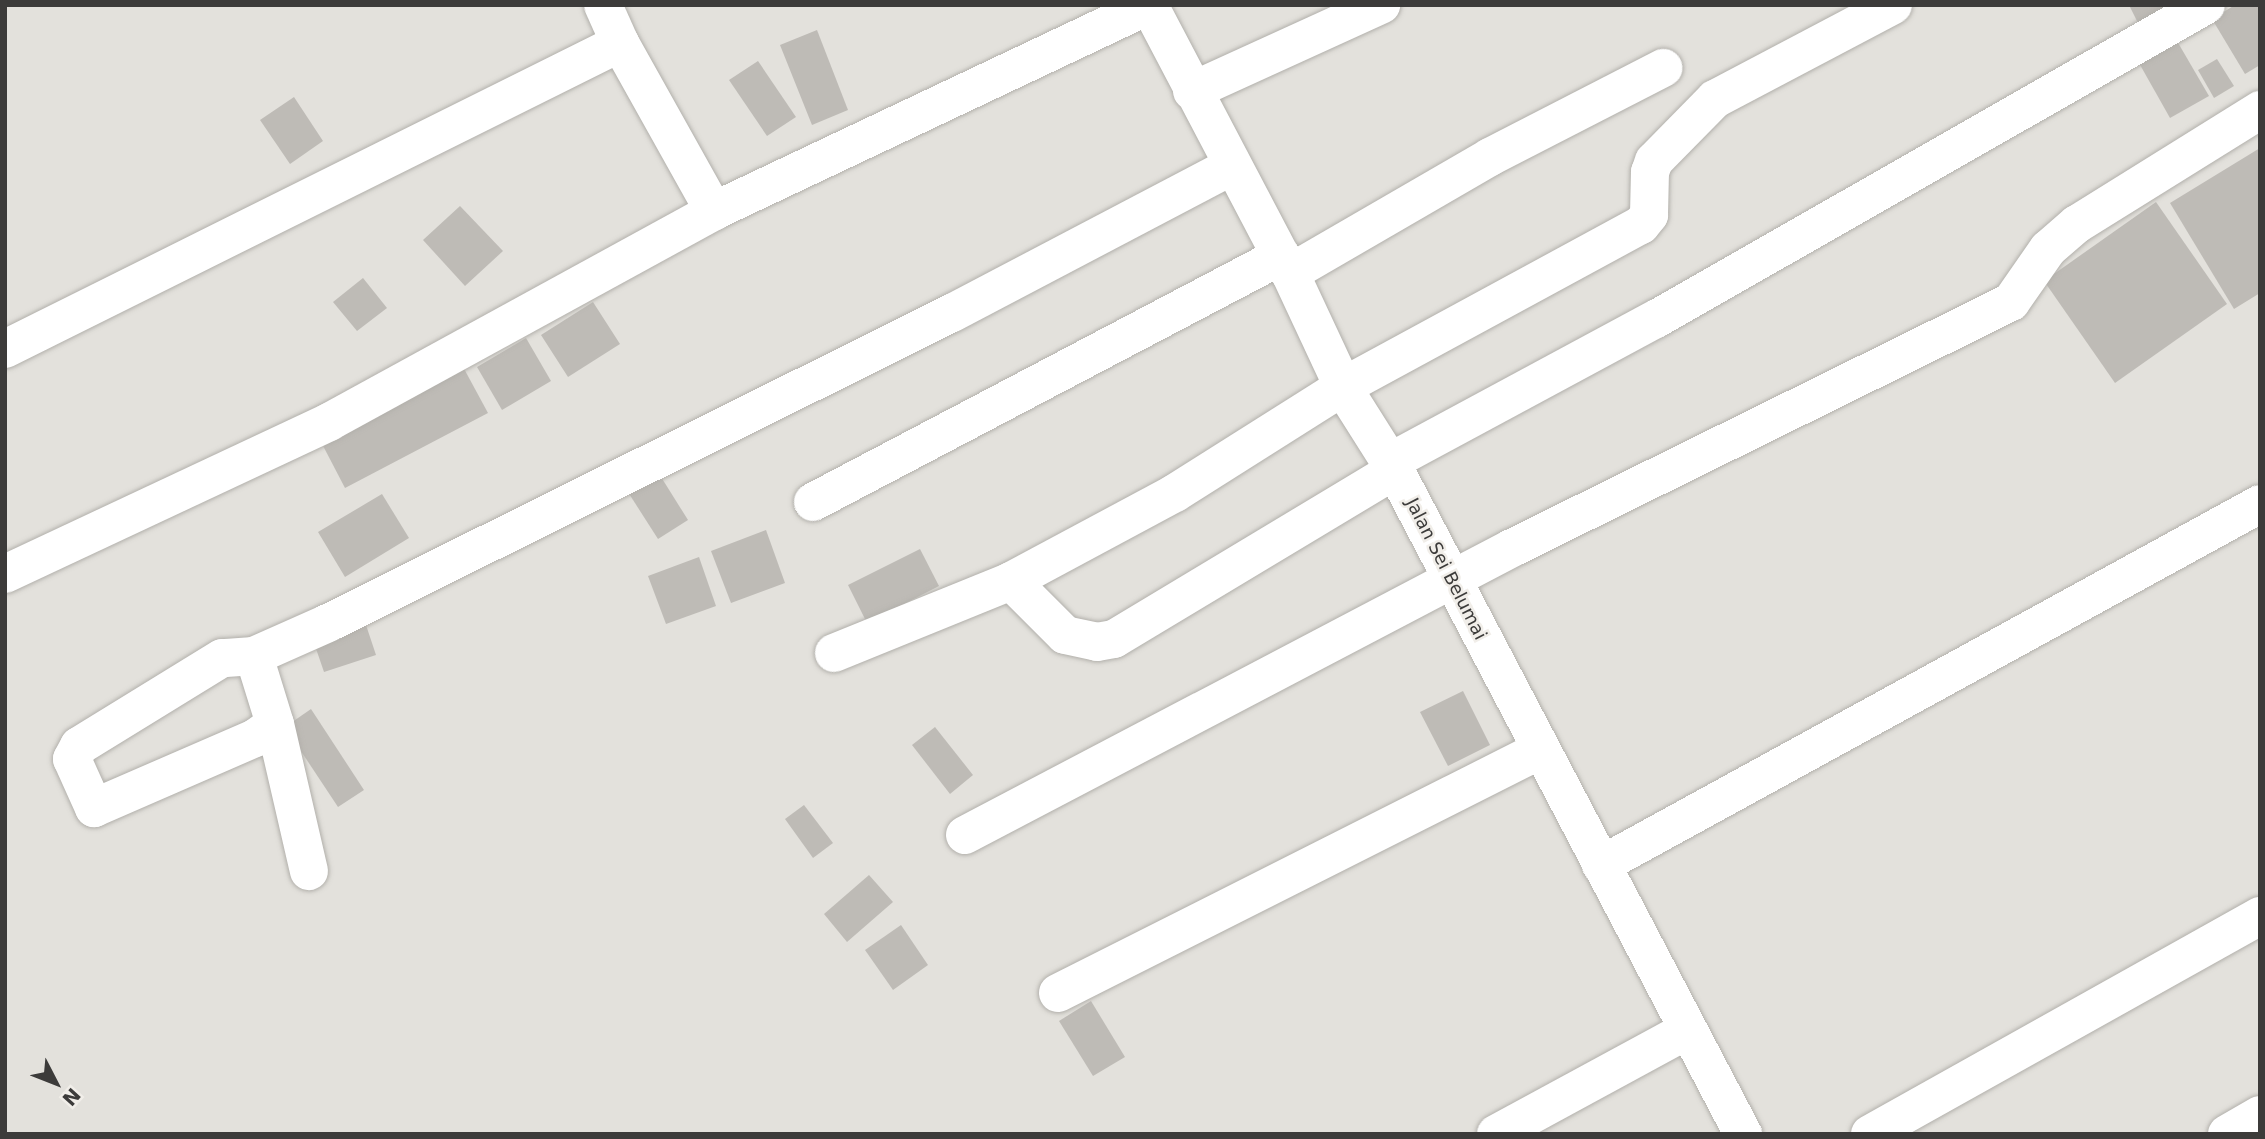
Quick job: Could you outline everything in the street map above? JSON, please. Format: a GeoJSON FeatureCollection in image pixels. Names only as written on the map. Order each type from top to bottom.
{"type":"FeatureCollection","features":[{"type":"Feature","properties":{"kind":"street"},"geometry":{"type":"LineString","coordinates":[[603,5],[620,43],[714,211]]}},
{"type":"Feature","properties":{"kind":"street"},"geometry":{"type":"LineString","coordinates":[[5,574],[329,422],[714,211],[1149,5]]}},
{"type":"Feature","properties":{"kind":"street","name":"Jalan Sei Belumai"},"geometry":{"type":"LineString","coordinates":[[1149,5],[1192,91],[1286,264],[1343,386],[1392,466],[1743,1134]]}},
{"type":"Feature","properties":{"kind":"street"},"geometry":{"type":"LineString","coordinates":[[1192,91],[1381,5]]}},
{"type":"Feature","properties":{"kind":"street"},"geometry":{"type":"LineString","coordinates":[[834,653],[1011,581],[1175,493],[1343,386],[1641,225],[1649,215],[1654,161],[1715,99],[1893,5]]}},
{"type":"Feature","properties":{"kind":"street"},"geometry":{"type":"LineString","coordinates":[[1011,581],[1065,635],[1097,642],[1114,639],[1392,466],[1656,319],[2206,5]]}},
{"type":"Feature","properties":{"kind":"street"},"geometry":{"type":"LineString","coordinates":[[5,349],[620,43]]}},
{"type":"Feature","properties":{"kind":"street"},"geometry":{"type":"LineString","coordinates":[[813,502],[1286,264],[1663,68]]}},
{"type":"Feature","properties":{"kind":"street"},"geometry":{"type":"LineString","coordinates":[[965,835],[1452,582],[1511,548],[2011,302],[2048,249],[2077,225],[2260,110]]}},
{"type":"Feature","properties":{"kind":"street"},"geometry":{"type":"LineString","coordinates":[[275,724],[255,738],[98,810],[90,804],[72,759],[79,746],[222,658],[254,656],[341,617],[952,313],[1232,166]]}},
{"type":"Feature","properties":{"kind":"street"},"geometry":{"type":"LineString","coordinates":[[1601,865],[2260,504]]}},
{"type":"Feature","properties":{"kind":"street"},"geometry":{"type":"LineString","coordinates":[[254,656],[275,724],[309,871]]}},
{"type":"Feature","properties":{"kind":"street"},"geometry":{"type":"LineString","coordinates":[[1058,993],[1540,750]]}},
{"type":"Feature","properties":{"kind":"street"},"geometry":{"type":"LineString","coordinates":[[1871,1134],[2260,916]]}},
{"type":"Feature","properties":{"kind":"street"},"geometry":{"type":"LineString","coordinates":[[1496,1134],[1692,1040]]}},
{"type":"Feature","properties":{"kind":"street"},"geometry":{"type":"LineString","coordinates":[[1543,1134],[1692,1040]]}},
{"type":"Feature","properties":{"kind":"street"},"geometry":{"type":"LineString","coordinates":[[2227,1134],[2260,1115]]}},
{"type":"Feature","properties":{"kind":"building"},"geometry":{"type":"Polygon","coordinates":[[[2129,5],[2175,5],[2139,25],[2129,5]]]}},
{"type":"Feature","properties":{"kind":"building"},"geometry":{"type":"Polygon","coordinates":[[[2235,5],[2260,5],[2260,65],[2245,74],[2212,19],[2235,5]]]}},
{"type":"Feature","properties":{"kind":"building"},"geometry":{"type":"Polygon","coordinates":[[[817,30],[848,110],[812,125],[780,45],[817,30]]]}},
{"type":"Feature","properties":{"kind":"building"},"geometry":{"type":"Polygon","coordinates":[[[2177,41],[2209,96],[2170,118],[2139,63],[2177,41]]]}},
{"type":"Feature","properties":{"kind":"building"},"geometry":{"type":"Polygon","coordinates":[[[2217,59],[2234,86],[2214,98],[2198,70],[2217,59]]]}},
{"type":"Feature","properties":{"kind":"building"},"geometry":{"type":"Polygon","coordinates":[[[758,61],[796,117],[767,136],[729,80],[758,61]]]}},
{"type":"Feature","properties":{"kind":"building"},"geometry":{"type":"Polygon","coordinates":[[[294,97],[323,141],[290,164],[260,120],[294,97]]]}},
{"type":"Feature","properties":{"kind":"building"},"geometry":{"type":"Polygon","coordinates":[[[2260,148],[2260,293],[2234,309],[2170,203],[2260,148]]]}},
{"type":"Feature","properties":{"kind":"building"},"geometry":{"type":"Polygon","coordinates":[[[2156,202],[2227,304],[2115,383],[2044,281],[2156,202]]]}},
{"type":"Feature","properties":{"kind":"building"},"geometry":{"type":"Polygon","coordinates":[[[460,206],[503,251],[465,286],[423,240],[460,206]]]}},
{"type":"Feature","properties":{"kind":"building"},"geometry":{"type":"Polygon","coordinates":[[[363,278],[387,308],[357,331],[333,302],[363,278]]]}},
{"type":"Feature","properties":{"kind":"building"},"geometry":{"type":"Polygon","coordinates":[[[593,302],[620,344],[568,377],[541,335],[593,302]]]}},
{"type":"Feature","properties":{"kind":"building"},"geometry":{"type":"Polygon","coordinates":[[[526,338],[551,381],[502,410],[477,367],[526,338]]]}},
{"type":"Feature","properties":{"kind":"building"},"geometry":{"type":"Polygon","coordinates":[[[462,365],[488,413],[345,488],[320,440],[462,365]]]}},
{"type":"Feature","properties":{"kind":"building"},"geometry":{"type":"Polygon","coordinates":[[[656,469],[688,520],[658,539],[626,489],[656,469]]]}},
{"type":"Feature","properties":{"kind":"building"},"geometry":{"type":"Polygon","coordinates":[[[382,494],[409,538],[345,577],[318,532],[382,494]]]}},
{"type":"Feature","properties":{"kind":"building"},"geometry":{"type":"Polygon","coordinates":[[[766,530],[785,583],[731,603],[711,551],[766,530]]]}},
{"type":"Feature","properties":{"kind":"building"},"geometry":{"type":"Polygon","coordinates":[[[920,549],[939,586],[867,623],[848,585],[920,549]]]}},
{"type":"Feature","properties":{"kind":"building"},"geometry":{"type":"Polygon","coordinates":[[[699,557],[716,606],[666,624],[648,576],[699,557]]]}},
{"type":"Feature","properties":{"kind":"building"},"geometry":{"type":"Polygon","coordinates":[[[364,619],[376,655],[324,672],[312,637],[364,619]]]}},
{"type":"Feature","properties":{"kind":"building"},"geometry":{"type":"Polygon","coordinates":[[[1463,691],[1490,745],[1448,766],[1420,712],[1463,691]]]}},
{"type":"Feature","properties":{"kind":"building"},"geometry":{"type":"Polygon","coordinates":[[[311,709],[364,790],[338,807],[285,727],[311,709]]]}},
{"type":"Feature","properties":{"kind":"building"},"geometry":{"type":"Polygon","coordinates":[[[935,727],[973,775],[950,794],[912,745],[935,727]]]}},
{"type":"Feature","properties":{"kind":"building"},"geometry":{"type":"Polygon","coordinates":[[[804,805],[833,843],[813,858],[785,819],[804,805]]]}},
{"type":"Feature","properties":{"kind":"building"},"geometry":{"type":"Polygon","coordinates":[[[869,875],[893,902],[847,942],[824,914],[869,875]]]}},
{"type":"Feature","properties":{"kind":"building"},"geometry":{"type":"Polygon","coordinates":[[[901,925],[928,965],[893,990],[865,950],[901,925]]]}},
{"type":"Feature","properties":{"kind":"building"},"geometry":{"type":"Polygon","coordinates":[[[1091,1001],[1125,1057],[1093,1076],[1059,1021],[1091,1001]]]}}]}
